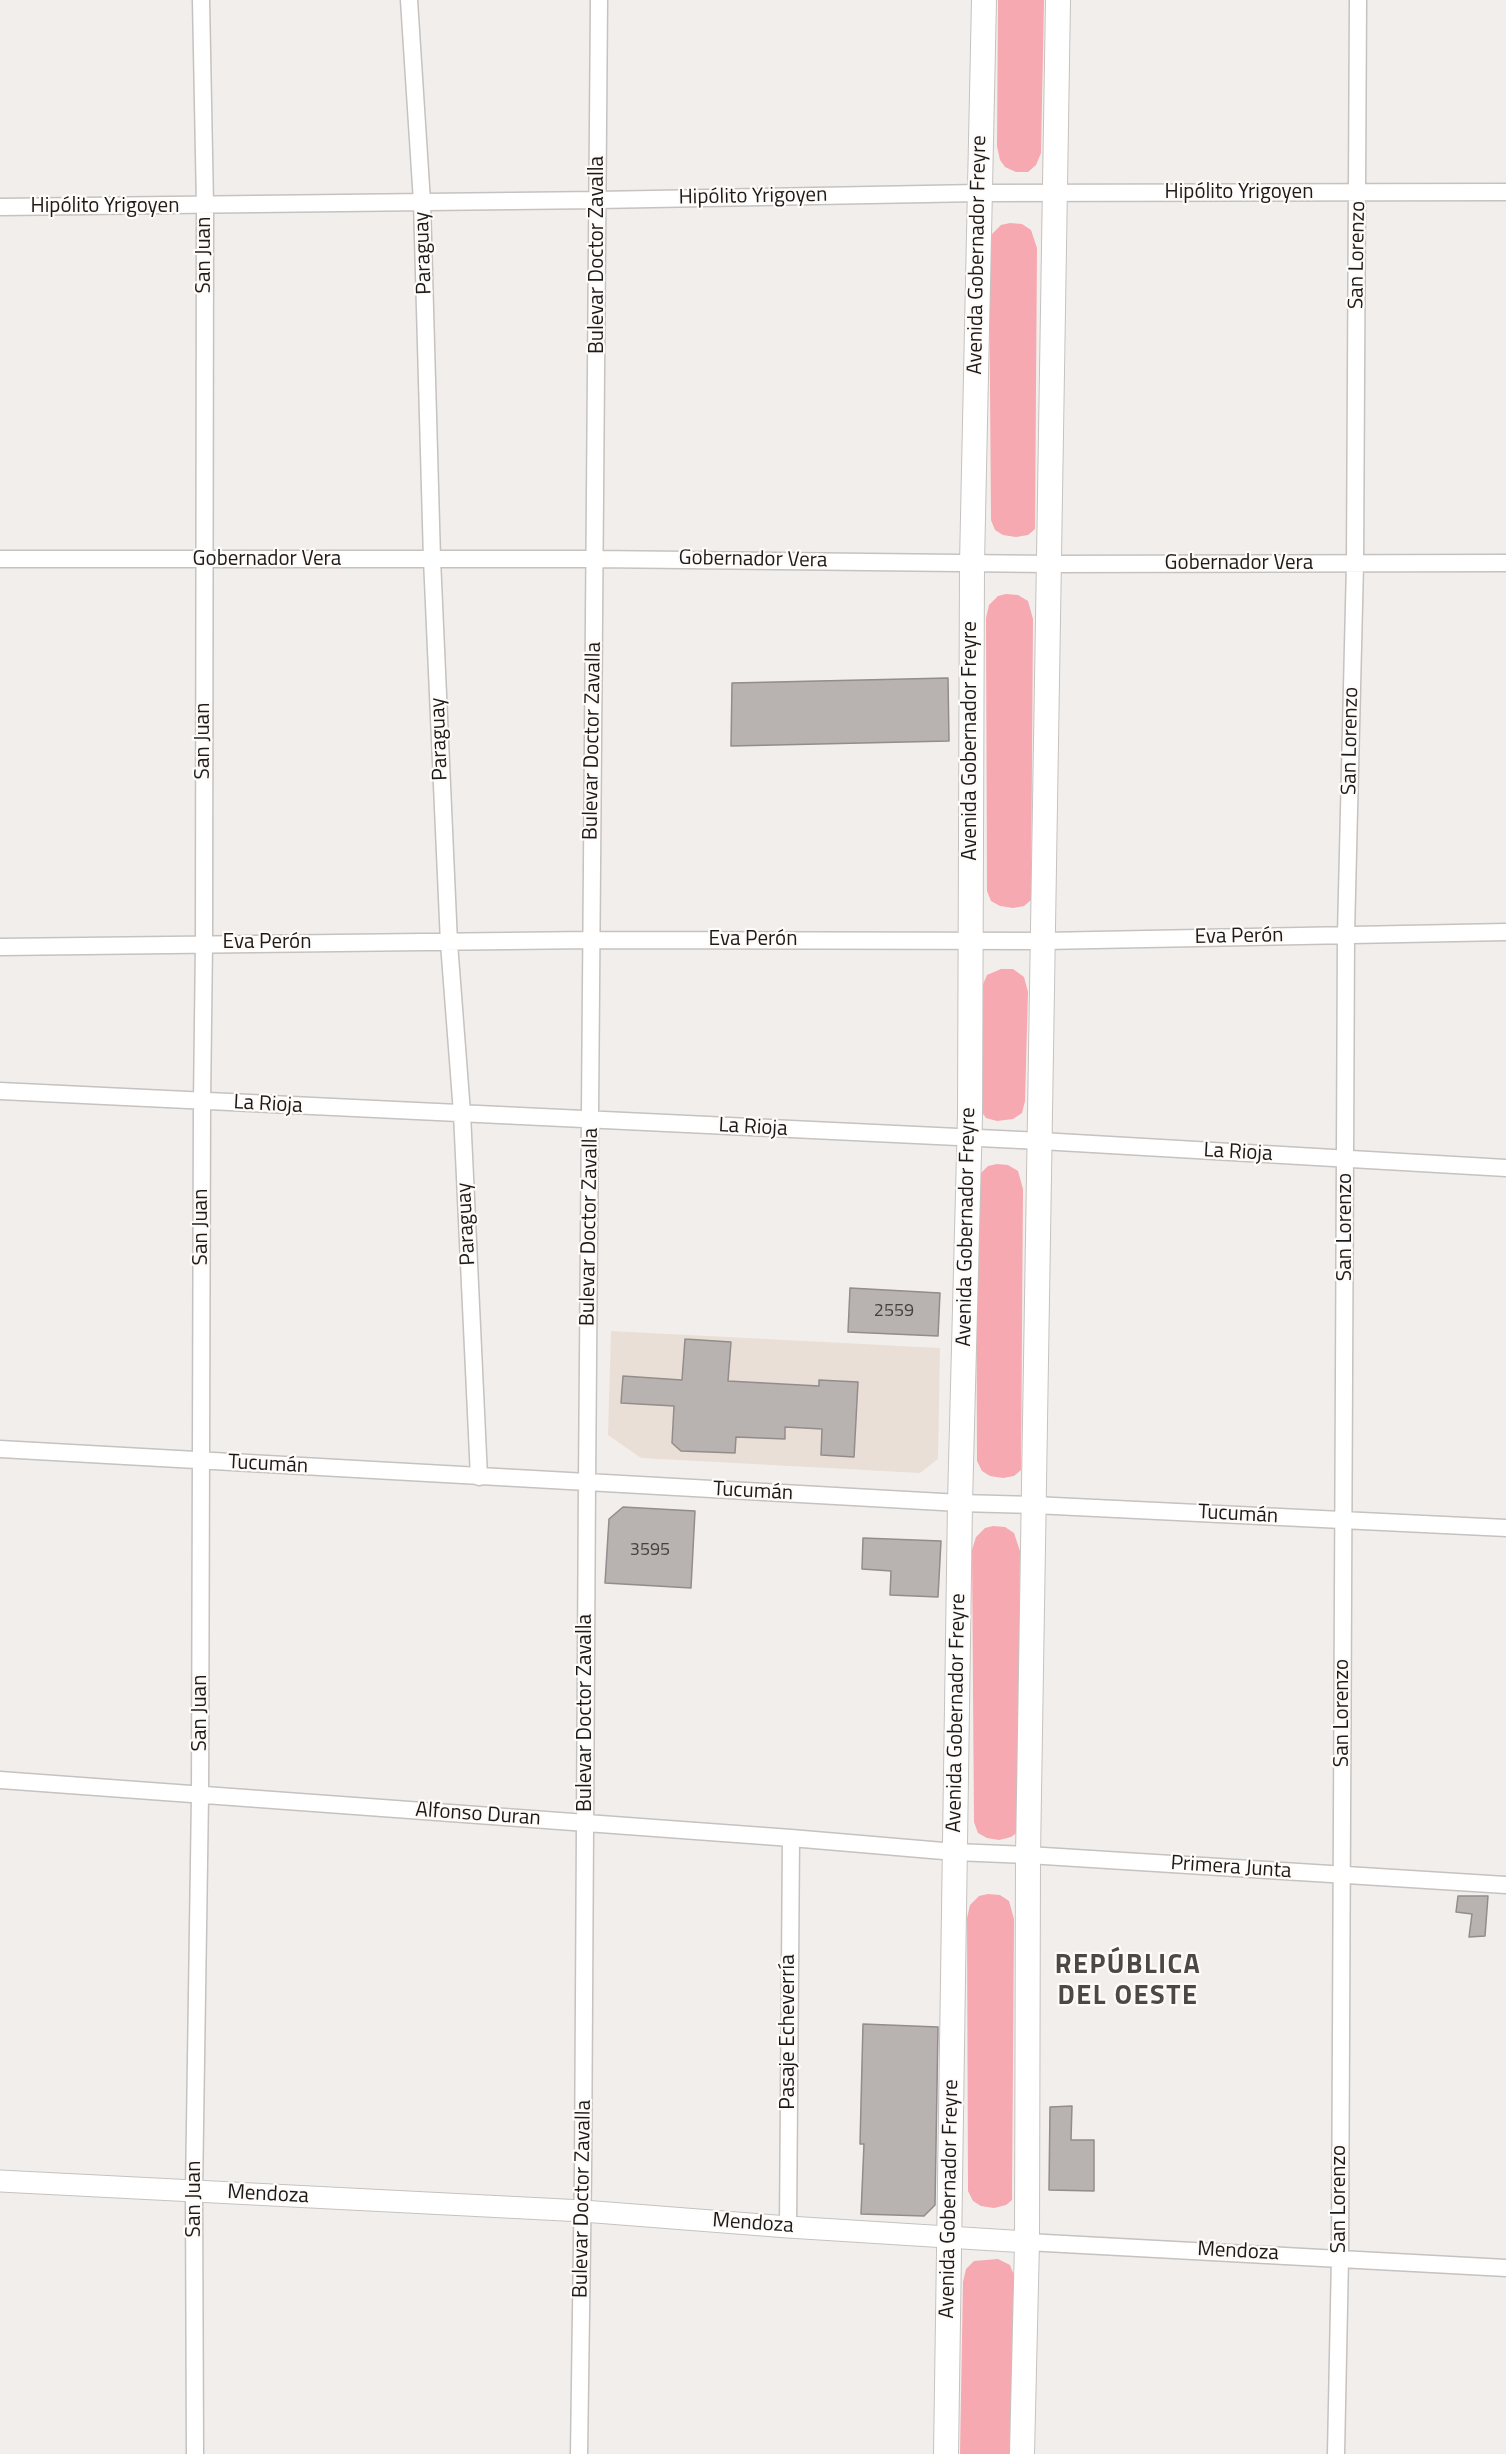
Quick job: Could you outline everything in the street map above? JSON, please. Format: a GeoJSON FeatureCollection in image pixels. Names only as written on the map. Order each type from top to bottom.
{"type":"FeatureCollection","features":[{"type":"Feature","properties":{"kind":"main road","name":"Avenida Gobernador Freyre"},"geometry":{"type":"LineString","coordinates":[[946,2454],[960,1503],[969,1139],[972,563],[984,0]]}},
{"type":"Feature","properties":{"kind":"main road"},"geometry":{"type":"LineString","coordinates":[[1022,2454],[1027,2242],[1028,1855],[1059,0]]}},
{"type":"Feature","properties":{"kind":"street","name":"San Juan"},"geometry":{"type":"LineString","coordinates":[[195,2454],[194,2191],[200,1796],[205,560],[205,206],[201,0]]}},
{"type":"Feature","properties":{"kind":"street","name":"Paraguay"},"geometry":{"type":"LineString","coordinates":[[409,0],[422,202],[432,559],[448,942],[462,1113],[479,1477]]}},
{"type":"Feature","properties":{"kind":"street","name":"Bulevar Doctor Zavalla"},"geometry":{"type":"LineString","coordinates":[[579,2454],[583,2211],[586,1482],[600,0]]}},
{"type":"Feature","properties":{"kind":"street","name":"San Lorenzo"},"geometry":{"type":"LineString","coordinates":[[1336,2454],[1340,2257],[1345,1521],[1346,934],[1354,564],[1358,0]]}},
{"type":"Feature","properties":{"kind":"street","name":"Hipólito Yrigoyen"},"geometry":{"type":"LineString","coordinates":[[0,207],[205,206],[979,193],[1506,192]]}},
{"type":"Feature","properties":{"kind":"street","name":"Gobernador Vera"},"geometry":{"type":"LineString","coordinates":[[0,559],[595,559],[1050,564],[1506,563]]}},
{"type":"Feature","properties":{"kind":"street","name":"Eva Perón"},"geometry":{"type":"LineString","coordinates":[[0,946],[591,940],[1044,941],[1506,932]]}},
{"type":"Feature","properties":{"kind":"street","name":"La Rioja"},"geometry":{"type":"LineString","coordinates":[[0,1091],[1041,1142],[1506,1168]]}},
{"type":"Feature","properties":{"kind":"street","name":"Tucumán"},"geometry":{"type":"LineString","coordinates":[[0,1449],[960,1503],[1506,1528]]}},
{"type":"Feature","properties":{"kind":"street","name":"Alfonso Duran"},"geometry":{"type":"LineString","coordinates":[[0,1780],[955,1852]]}},
{"type":"Feature","properties":{"kind":"street","name":"Pasaje Echeverría"},"geometry":{"type":"LineString","coordinates":[[788,2227],[791,1838]]}},
{"type":"Feature","properties":{"kind":"street","name":"Primera Junta"},"geometry":{"type":"LineString","coordinates":[[955,1852],[1506,1885]]}},
{"type":"Feature","properties":{"kind":"street","name":"Mendoza"},"geometry":{"type":"LineString","coordinates":[[0,2181],[583,2211],[950,2238],[1340,2257],[1506,2268]]}},
{"type":"Feature","properties":{"kind":"shaded area"},"geometry":{"type":"Polygon","coordinates":[[[998,0],[1044,0],[1041,153],[1036,165],[1028,172],[1016,172],[1005,167],[1000,160],[997,146],[998,0]]]}},
{"type":"Feature","properties":{"kind":"shaded area"},"geometry":{"type":"Polygon","coordinates":[[[1022,224],[1031,230],[1037,248],[1035,529],[1028,535],[1016,537],[1003,535],[995,530],[991,520],[989,247],[992,234],[1001,225],[1022,224]]]}},
{"type":"Feature","properties":{"kind":"shaded area"},"geometry":{"type":"Polygon","coordinates":[[[1018,595],[1028,601],[1033,619],[1031,900],[1024,906],[1013,908],[1000,906],[991,901],[987,891],[986,618],[989,605],[998,596],[1018,595]]]}},
{"type":"Feature","properties":{"kind":"shaded area"},"geometry":{"type":"Polygon","coordinates":[[[1001,969],[1013,969],[1024,977],[1028,992],[1025,1101],[1022,1113],[1013,1119],[997,1121],[986,1118],[979,1108],[980,991],[987,975],[1001,969]]]}},
{"type":"Feature","properties":{"kind":"shaded area"},"geometry":{"type":"Polygon","coordinates":[[[1008,1165],[1018,1171],[1023,1189],[1021,1470],[1014,1476],[1003,1478],[990,1476],[982,1471],[977,1461],[976,1188],[979,1175],[988,1166],[1008,1165]]]}},
{"type":"Feature","properties":{"kind":"shaded area"},"geometry":{"type":"Polygon","coordinates":[[[611,1331],[940,1348],[938,1459],[920,1473],[641,1458],[608,1435],[611,1331]]]}},
{"type":"Feature","properties":{"kind":"shaded area"},"geometry":{"type":"Polygon","coordinates":[[[1005,1527],[1014,1533],[1020,1551],[1018,1832],[1011,1837],[999,1840],[987,1838],[978,1833],[974,1822],[972,1550],[976,1537],[985,1528],[1005,1527]]]}},
{"type":"Feature","properties":{"kind":"shaded area"},"geometry":{"type":"Polygon","coordinates":[[[1000,1895],[1009,1901],[1014,1919],[1012,2200],[1006,2205],[994,2208],[981,2206],[973,2201],[968,2191],[967,1918],[970,1905],[979,1896],[1000,1895]]]}},
{"type":"Feature","properties":{"kind":"shaded area"},"geometry":{"type":"Polygon","coordinates":[[[998,2259],[1010,2265],[1015,2278],[1010,2454],[960,2454],[963,2282],[966,2269],[974,2261],[998,2259]]]}},
{"type":"Feature","properties":{"kind":"building"},"geometry":{"type":"Polygon","coordinates":[[[948,678],[949,741],[731,746],[732,683],[948,678]]]}},
{"type":"Feature","properties":{"kind":"building"},"geometry":{"type":"Polygon","coordinates":[[[850,1288],[940,1293],[938,1336],[848,1332],[850,1288]]]}},
{"type":"Feature","properties":{"kind":"building"},"geometry":{"type":"Polygon","coordinates":[[[685,1339],[731,1342],[728,1381],[819,1386],[819,1380],[858,1382],[854,1457],[821,1455],[822,1429],[785,1427],[785,1439],[736,1437],[735,1453],[681,1451],[672,1443],[674,1406],[621,1403],[623,1376],[682,1380],[685,1339]]]}},
{"type":"Feature","properties":{"kind":"building"},"geometry":{"type":"Polygon","coordinates":[[[623,1507],[695,1511],[691,1588],[605,1583],[609,1519],[623,1507]]]}},
{"type":"Feature","properties":{"kind":"building"},"geometry":{"type":"Polygon","coordinates":[[[863,1538],[941,1541],[938,1597],[890,1595],[891,1571],[862,1569],[863,1538]]]}},
{"type":"Feature","properties":{"kind":"building"},"geometry":{"type":"Polygon","coordinates":[[[1458,1896],[1488,1896],[1485,1936],[1469,1937],[1472,1914],[1456,1912],[1458,1896]]]}},
{"type":"Feature","properties":{"kind":"building"},"geometry":{"type":"Polygon","coordinates":[[[863,2024],[938,2027],[935,2205],[924,2216],[861,2214],[864,2144],[860,2144],[863,2024]]]}},
{"type":"Feature","properties":{"kind":"building"},"geometry":{"type":"Polygon","coordinates":[[[1072,2106],[1071,2140],[1094,2140],[1094,2191],[1049,2190],[1050,2107],[1072,2106]]]}},
{"type":"Feature","properties":{"kind":"district","name":"REPÚBLICA DEL OESTE"},"geometry":{"type":"Point","coordinates":[1128,1982]}}]}
